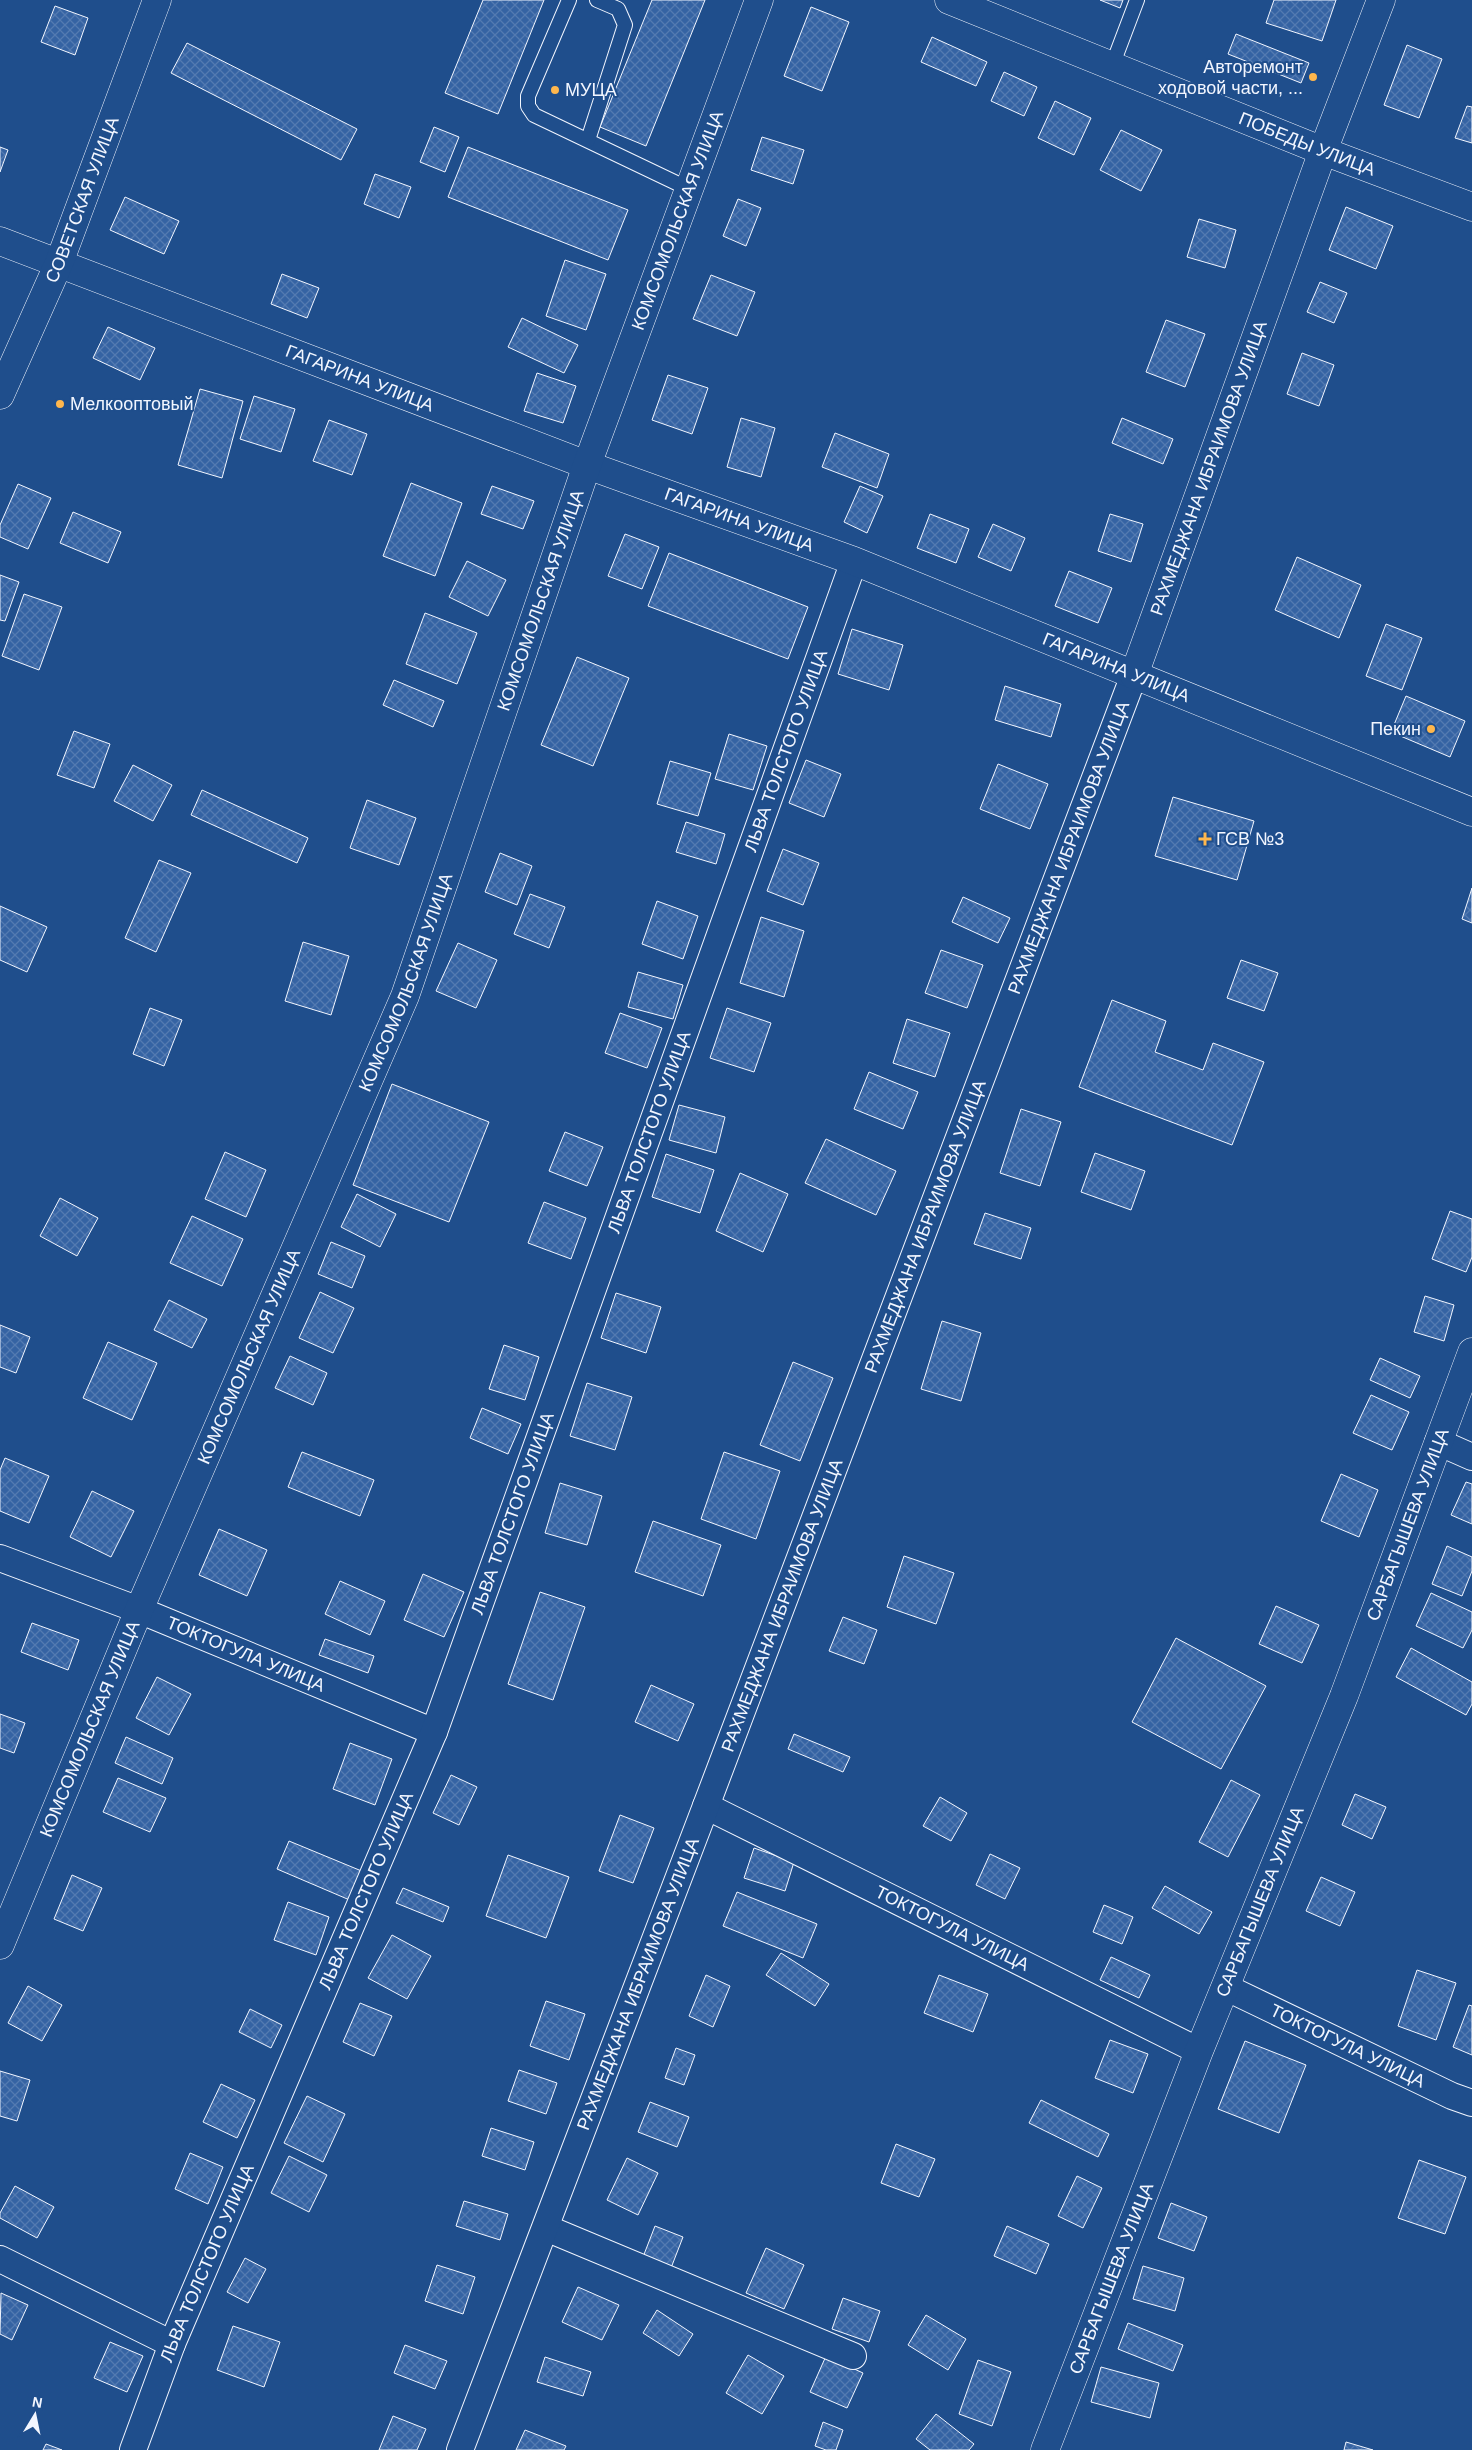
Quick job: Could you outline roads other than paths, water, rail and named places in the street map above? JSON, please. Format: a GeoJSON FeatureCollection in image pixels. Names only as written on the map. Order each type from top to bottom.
{"type":"FeatureCollection","features":[{"type":"Feature","properties":{"kind":"street","name":"СОВЕТСКАЯ УЛИЦА"},"geometry":{"type":"LineString","coordinates":[[0,395],[59,263],[157,0]]}},
{"type":"Feature","properties":{"kind":"street","name":"КОМСОМОЛЬСКАЯ УЛИЦА"},"geometry":{"type":"LineString","coordinates":[[0,1945],[140,1610],[404,996],[587,465],[759,0]]}},
{"type":"Feature","properties":{"kind":"street","name":"ПОБЕДЫ УЛИЦА"},"geometry":{"type":"LineString","coordinates":[[949,0],[1322,151],[1472,207]]}},
{"type":"Feature","properties":{"kind":"street","name":"РАХМЕДЖАНА ИБРАИМОВА УЛИЦА"},"geometry":{"type":"LineString","coordinates":[[460,2450],[546,2228],[1134,674],[1322,151],[1381,0]]}},
{"type":"Feature","properties":{"kind":"street","name":"ГАГАРИНА УЛИЦА"},"geometry":{"type":"LineString","coordinates":[[0,241],[587,465],[854,561],[1472,812]]}},
{"type":"Feature","properties":{"kind":"street","name":"ЛЬВА ТОЛСТОГО УЛИЦА"},"geometry":{"type":"LineString","coordinates":[[132,2450],[172,2344],[434,1732],[854,561]]}},
{"type":"Feature","properties":{"kind":"street","name":"САРБАГЫШЕВА УЛИЦА"},"geometry":{"type":"LineString","coordinates":[[1045,2450],[1199,2050],[1344,1696],[1472,1352]]}},
{"type":"Feature","properties":{"kind":"street"},"geometry":{"type":"LineString","coordinates":[[1438,1442],[1472,1457]]}},
{"type":"Feature","properties":{"kind":"street","name":"ТОКТОГУЛА УЛИЦА"},"geometry":{"type":"LineString","coordinates":[[0,1558],[140,1610],[434,1732]]}},
{"type":"Feature","properties":{"kind":"street","name":"ТОКТОГУЛА УЛИЦА"},"geometry":{"type":"LineString","coordinates":[[706,1806],[1199,2050]]}},
{"type":"Feature","properties":{"kind":"street","name":"ТОКТОГУЛА УЛИЦА"},"geometry":{"type":"LineString","coordinates":[[1225,1987],[1452,2096],[1472,2103]]}},
{"type":"Feature","properties":{"kind":"street"},"geometry":{"type":"LineString","coordinates":[[546,2228],[853,2356]]}},
{"type":"Feature","properties":{"kind":"street"},"geometry":{"type":"LineString","coordinates":[[0,2259],[172,2344]]}},
{"type":"Feature","properties":{"kind":"lane"},"geometry":{"type":"LineString","coordinates":[[569,0],[528,96],[528,106],[534,115],[689,188]]}},
{"type":"Feature","properties":{"kind":"lane"},"geometry":{"type":"LineString","coordinates":[[588,140],[625,25],[618,9],[597,0]]}},
{"type":"Feature","properties":{"kind":"lane"},"geometry":{"type":"LineString","coordinates":[[1112,66],[1136,0]]}},
{"type":"Feature","properties":{"kind":"place","name":"Авторемонт ходовой части, ..."},"geometry":{"type":"Point","coordinates":[1313,77]}},
{"type":"Feature","properties":{"kind":"place","name":"МУЦА"},"geometry":{"type":"Point","coordinates":[555,90]}},
{"type":"Feature","properties":{"kind":"place","name":"Мелкооптовый"},"geometry":{"type":"Point","coordinates":[60,404]}},
{"type":"Feature","properties":{"kind":"place","name":"Пекин"},"geometry":{"type":"Point","coordinates":[1431,729]}},
{"type":"Feature","properties":{"kind":"place","name":"ГСВ №3"},"geometry":{"type":"Point","coordinates":[1205,839]}}]}
